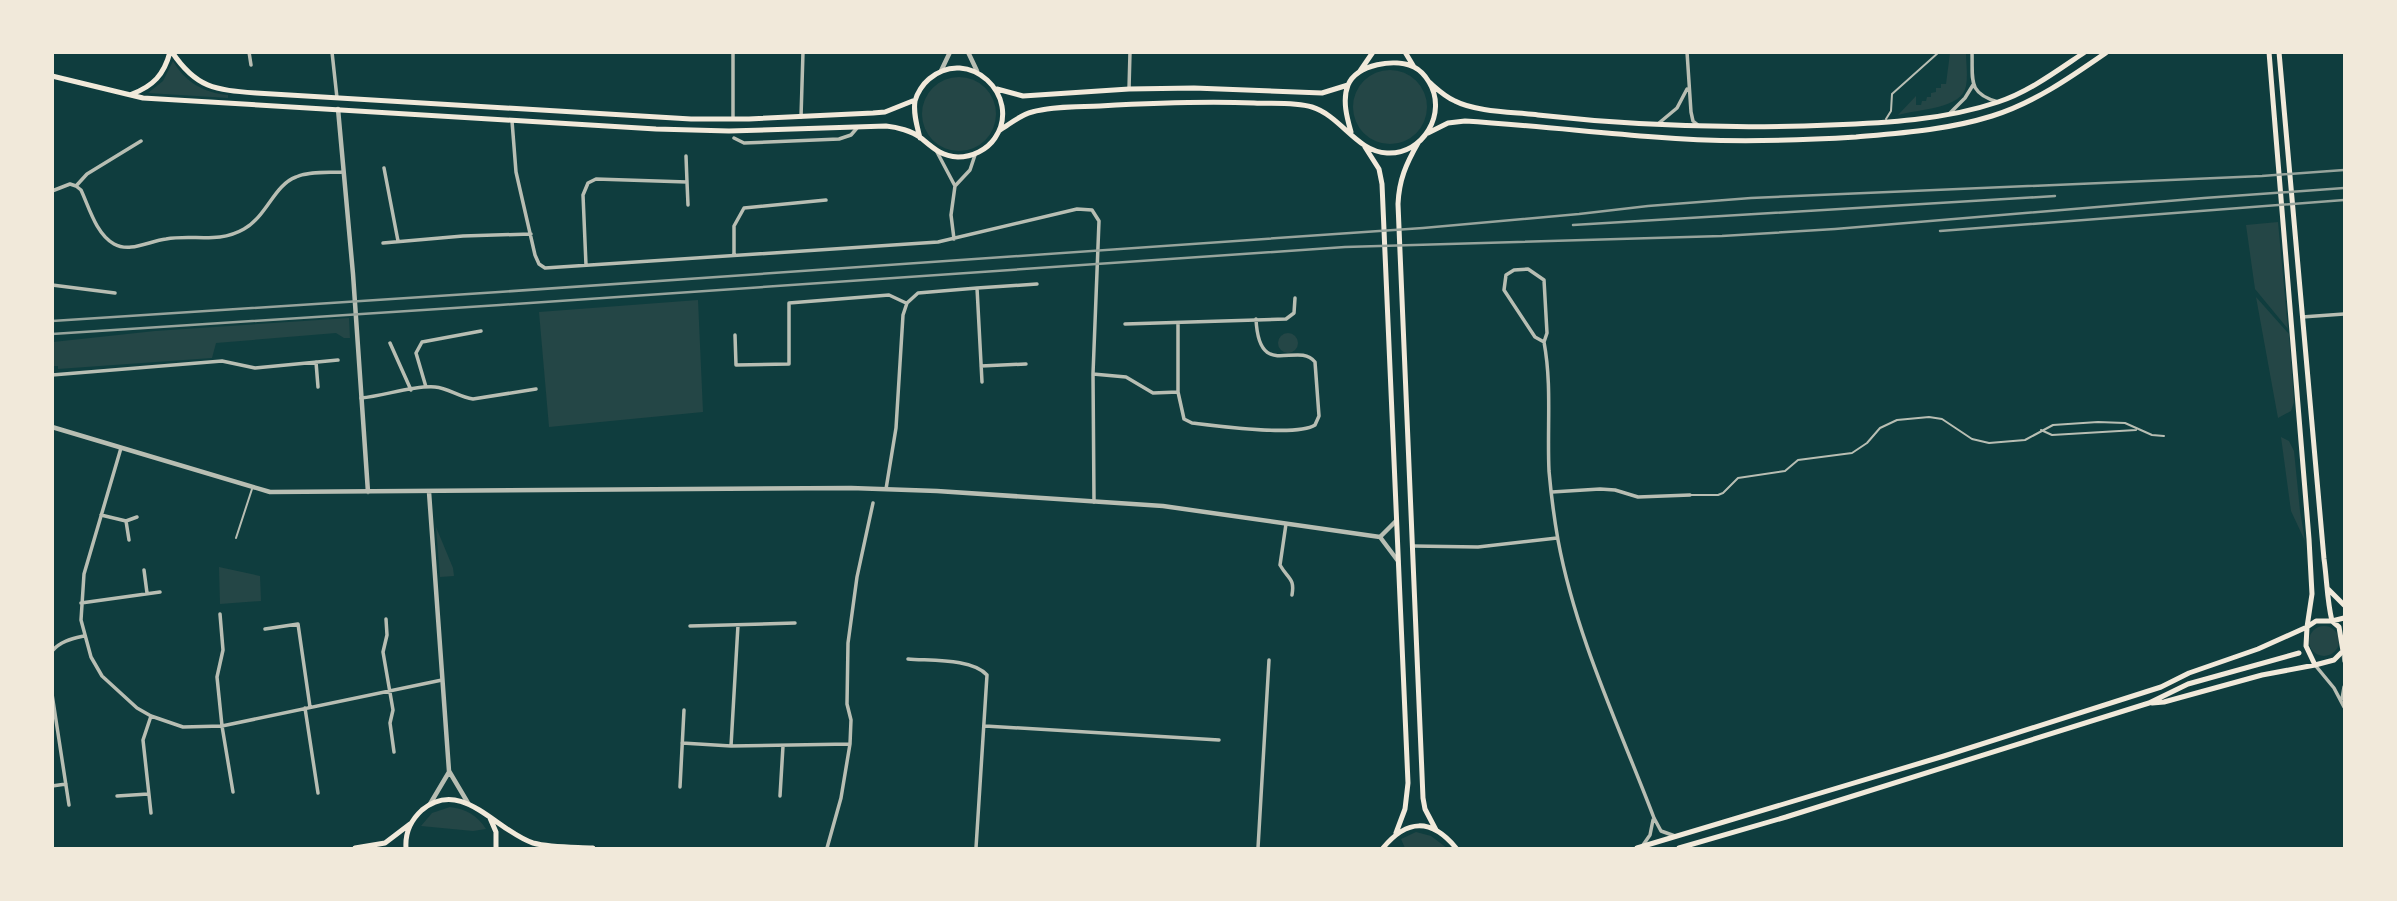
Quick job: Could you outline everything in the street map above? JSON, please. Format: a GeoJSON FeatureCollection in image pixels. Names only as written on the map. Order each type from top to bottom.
{"type":"FeatureCollection","features":[{"type":"Feature","properties":{"kind":"main road"},"geometry":{"type":"LineString","coordinates":[[131,94],[153,83],[163,72],[171,52]]}},
{"type":"Feature","properties":{"kind":"main road"},"geometry":{"type":"LineString","coordinates":[[171,52],[188,74],[199,82],[226,91],[691,119],[801,118],[885,112],[915,100]]}},
{"type":"Feature","properties":{"kind":"main road"},"geometry":{"type":"LineString","coordinates":[[920,138],[915,100],[925,83],[941,71],[955,68],[977,71],[997,89],[1023,96],[1129,89],[1238,88],[1322,93],[1348,85],[1373,52]]}},
{"type":"Feature","properties":{"kind":"main road"},"geometry":{"type":"LineString","coordinates":[[1405,52],[1414,67],[1429,82],[1455,102],[1468,106],[1657,125],[1782,128],[1883,122],[1948,114],[1999,102],[2036,84],[2085,52]]}},
{"type":"Feature","properties":{"kind":"main road"},"geometry":{"type":"LineString","coordinates":[[1456,849],[1436,830],[1425,809],[1423,798],[1398,204],[1398,185],[1418,143],[1428,133],[1448,123],[1465,121],[1656,138],[1786,140],[1926,132],[1993,116],[2046,92],[2107,52]]}},
{"type":"Feature","properties":{"kind":"main road"},"geometry":{"type":"LineString","coordinates":[[2269,52],[2309,539],[2312,594],[2306,646],[2315,665]]}},
{"type":"Feature","properties":{"kind":"main road"},"geometry":{"type":"LineString","coordinates":[[2149,703],[2164,702],[2262,675],[2334,660],[2344,650],[2339,627],[2332,621],[2328,603],[2278,52]]}},
{"type":"Feature","properties":{"kind":"main road"},"geometry":{"type":"LineString","coordinates":[[1360,71],[1388,64],[1414,67]]}},
{"type":"Feature","properties":{"kind":"main road"},"geometry":{"type":"LineString","coordinates":[[52,76],[143,98],[656,130],[891,127],[920,138],[937,152],[962,157],[989,145],[1000,130],[1019,117],[1037,111],[1141,103],[1224,102],[1310,106],[1327,113],[1365,147],[1378,169],[1382,184],[1408,783],[1405,809],[1395,833],[1383,849]]}},
{"type":"Feature","properties":{"kind":"main road"},"geometry":{"type":"LineString","coordinates":[[1428,133],[1436,106],[1429,82]]}},
{"type":"Feature","properties":{"kind":"main road"},"geometry":{"type":"LineString","coordinates":[[1348,85],[1345,106],[1351,132]]}},
{"type":"Feature","properties":{"kind":"main road"},"geometry":{"type":"LineString","coordinates":[[997,89],[1002,113],[1000,130]]}},
{"type":"Feature","properties":{"kind":"main road"},"geometry":{"type":"LineString","coordinates":[[1365,147],[1398,153],[1418,143]]}},
{"type":"Feature","properties":{"kind":"main road"},"geometry":{"type":"LineString","coordinates":[[2328,589],[2344,605]]}},
{"type":"Feature","properties":{"kind":"main road"},"geometry":{"type":"LineString","coordinates":[[1639,848],[1944,757],[2161,687],[2189,673],[2258,649],[2316,621],[2344,618]]}},
{"type":"Feature","properties":{"kind":"main road"},"geometry":{"type":"LineString","coordinates":[[2161,687],[2188,684],[2299,653]]}},
{"type":"Feature","properties":{"kind":"main road"},"geometry":{"type":"LineString","coordinates":[[1679,849],[2149,703],[2188,684]]}},
{"type":"Feature","properties":{"kind":"main road"},"geometry":{"type":"LineString","coordinates":[[355,849],[385,843],[430,804],[443,799],[456,799],[468,803],[534,843],[593,849]]}},
{"type":"Feature","properties":{"kind":"main road"},"geometry":{"type":"LineString","coordinates":[[490,818],[496,832],[496,849]]}},
{"type":"Feature","properties":{"kind":"main road"},"geometry":{"type":"LineString","coordinates":[[406,849],[405,840],[410,824]]}},
{"type":"Feature","properties":{"kind":"main road"},"geometry":{"type":"LineString","coordinates":[[1395,833],[1415,826],[1436,830]]}},
{"type":"Feature","properties":{"kind":"street"},"geometry":{"type":"LineString","coordinates":[[249,52],[250,65]]}},
{"type":"Feature","properties":{"kind":"street"},"geometry":{"type":"LineString","coordinates":[[332,52],[337,98]]}},
{"type":"Feature","properties":{"kind":"street"},"geometry":{"type":"LineString","coordinates":[[733,52],[733,117]]}},
{"type":"Feature","properties":{"kind":"street"},"geometry":{"type":"LineString","coordinates":[[801,118],[803,52]]}},
{"type":"Feature","properties":{"kind":"street"},"geometry":{"type":"LineString","coordinates":[[941,71],[950,52]]}},
{"type":"Feature","properties":{"kind":"street"},"geometry":{"type":"LineString","coordinates":[[968,52],[977,71]]}},
{"type":"Feature","properties":{"kind":"street"},"geometry":{"type":"LineString","coordinates":[[1129,89],[1130,52]]}},
{"type":"Feature","properties":{"kind":"street"},"geometry":{"type":"LineString","coordinates":[[1687,52],[1687,87],[1693,121],[1699,127]]}},
{"type":"Feature","properties":{"kind":"street"},"geometry":{"type":"LineString","coordinates":[[1972,52],[1973,85],[1978,94],[1999,102]]}},
{"type":"Feature","properties":{"kind":"street"},"geometry":{"type":"LineString","coordinates":[[1948,114],[1965,98],[1973,85]]}},
{"type":"Feature","properties":{"kind":"street"},"geometry":{"type":"LineString","coordinates":[[1657,125],[1677,108],[1687,87]]}},
{"type":"Feature","properties":{"kind":"street"},"geometry":{"type":"LineString","coordinates":[[338,109],[368,492]]}},
{"type":"Feature","properties":{"kind":"street"},"geometry":{"type":"LineString","coordinates":[[512,121],[516,172],[535,256],[541,267],[916,244],[954,239],[1084,208],[1092,209],[1097,215],[1099,228],[1093,374],[1094,502]]}},
{"type":"Feature","properties":{"kind":"street"},"geometry":{"type":"LineString","coordinates":[[734,138],[744,143],[839,139],[851,135],[859,126]]}},
{"type":"Feature","properties":{"kind":"street"},"geometry":{"type":"LineString","coordinates":[[76,186],[87,174],[141,141]]}},
{"type":"Feature","properties":{"kind":"street"},"geometry":{"type":"LineString","coordinates":[[937,152],[955,186],[951,224],[954,239]]}},
{"type":"Feature","properties":{"kind":"street"},"geometry":{"type":"LineString","coordinates":[[955,186],[970,170],[976,153]]}},
{"type":"Feature","properties":{"kind":"street"},"geometry":{"type":"LineString","coordinates":[[686,156],[688,205]]}},
{"type":"Feature","properties":{"kind":"street"},"geometry":{"type":"LineString","coordinates":[[384,168],[398,241]]}},
{"type":"Feature","properties":{"kind":"street"},"geometry":{"type":"LineString","coordinates":[[52,191],[70,184],[76,186],[81,190],[106,238],[122,247],[133,247],[165,239],[213,239],[234,234],[257,220],[279,189],[291,178],[306,174],[343,172]]}},
{"type":"Feature","properties":{"kind":"street"},"geometry":{"type":"LineString","coordinates":[[586,265],[583,195],[590,181],[687,181]]}},
{"type":"Feature","properties":{"kind":"street"},"geometry":{"type":"LineString","coordinates":[[734,255],[734,226],[744,208],[826,200]]}},
{"type":"Feature","properties":{"kind":"street"},"geometry":{"type":"LineString","coordinates":[[383,243],[463,236],[531,234]]}},
{"type":"Feature","properties":{"kind":"street"},"geometry":{"type":"LineString","coordinates":[[1544,342],[1535,337],[1504,290],[1506,275],[1514,270],[1528,269],[1544,280],[1547,333],[1544,342],[1549,367],[1549,470],[1558,538],[1570,596],[1583,640],[1654,818],[1664,834],[1676,836]]}},
{"type":"Feature","properties":{"kind":"street"},"geometry":{"type":"LineString","coordinates":[[886,489],[896,428],[903,315],[907,303],[918,293],[1037,284]]}},
{"type":"Feature","properties":{"kind":"street"},"geometry":{"type":"LineString","coordinates":[[52,285],[115,293]]}},
{"type":"Feature","properties":{"kind":"street"},"geometry":{"type":"LineString","coordinates":[[977,288],[982,382]]}},
{"type":"Feature","properties":{"kind":"street"},"geometry":{"type":"LineString","coordinates":[[736,335],[736,365],[789,363],[789,303],[889,295],[907,303]]}},
{"type":"Feature","properties":{"kind":"street"},"geometry":{"type":"LineString","coordinates":[[1125,324],[1289,318],[1295,310],[1295,298]]}},
{"type":"Feature","properties":{"kind":"street"},"geometry":{"type":"LineString","coordinates":[[2302,317],[2344,314]]}},
{"type":"Feature","properties":{"kind":"street"},"geometry":{"type":"LineString","coordinates":[[1178,323],[1178,393],[1184,419],[1192,423],[1280,430],[1315,425],[1319,416],[1315,362],[1309,356],[1280,357],[1269,353],[1258,340],[1256,319]]}},
{"type":"Feature","properties":{"kind":"street"},"geometry":{"type":"LineString","coordinates":[[426,387],[416,353],[422,342],[481,331]]}},
{"type":"Feature","properties":{"kind":"street"},"geometry":{"type":"LineString","coordinates":[[390,343],[411,390]]}},
{"type":"Feature","properties":{"kind":"street"},"geometry":{"type":"LineString","coordinates":[[52,375],[222,362],[255,368],[338,360]]}},
{"type":"Feature","properties":{"kind":"street"},"geometry":{"type":"LineString","coordinates":[[316,362],[318,387]]}},
{"type":"Feature","properties":{"kind":"street"},"geometry":{"type":"LineString","coordinates":[[981,366],[1026,364]]}},
{"type":"Feature","properties":{"kind":"street"},"geometry":{"type":"LineString","coordinates":[[1093,374],[1126,377],[1153,393],[1178,393]]}},
{"type":"Feature","properties":{"kind":"street"},"geometry":{"type":"LineString","coordinates":[[361,398],[426,387],[440,388],[464,398],[536,389]]}},
{"type":"Feature","properties":{"kind":"street"},"geometry":{"type":"LineString","coordinates":[[52,426],[252,488],[283,493],[886,489],[1163,506],[1380,537],[1398,561]]}},
{"type":"Feature","properties":{"kind":"street"},"geometry":{"type":"LineString","coordinates":[[121,448],[83,574],[81,603],[84,636],[91,657],[102,676],[137,708],[183,727],[222,726],[443,679]]}},
{"type":"Feature","properties":{"kind":"street"},"geometry":{"type":"LineString","coordinates":[[1552,492],[1615,490],[1638,498],[1690,495]]}},
{"type":"Feature","properties":{"kind":"street"},"geometry":{"type":"LineString","coordinates":[[429,492],[450,771],[468,803]]}},
{"type":"Feature","properties":{"kind":"street"},"geometry":{"type":"LineString","coordinates":[[827,849],[841,798],[850,744],[851,720],[847,704],[848,643],[857,577],[873,503]]}},
{"type":"Feature","properties":{"kind":"street"},"geometry":{"type":"LineString","coordinates":[[101,515],[126,521],[137,517]]}},
{"type":"Feature","properties":{"kind":"street"},"geometry":{"type":"LineString","coordinates":[[126,521],[129,540]]}},
{"type":"Feature","properties":{"kind":"street"},"geometry":{"type":"LineString","coordinates":[[1380,537],[1396,521]]}},
{"type":"Feature","properties":{"kind":"street"},"geometry":{"type":"LineString","coordinates":[[1286,524],[1280,565],[1291,579],[1292,595]]}},
{"type":"Feature","properties":{"kind":"street"},"geometry":{"type":"LineString","coordinates":[[1413,546],[1478,547],[1558,538]]}},
{"type":"Feature","properties":{"kind":"street"},"geometry":{"type":"LineString","coordinates":[[144,570],[147,593]]}},
{"type":"Feature","properties":{"kind":"street"},"geometry":{"type":"LineString","coordinates":[[81,603],[160,592]]}},
{"type":"Feature","properties":{"kind":"street"},"geometry":{"type":"LineString","coordinates":[[220,614],[223,650],[217,677],[233,792]]}},
{"type":"Feature","properties":{"kind":"street"},"geometry":{"type":"LineString","coordinates":[[386,619],[387,635],[383,652],[393,710],[390,726],[394,752]]}},
{"type":"Feature","properties":{"kind":"street"},"geometry":{"type":"LineString","coordinates":[[265,629],[298,624],[318,793]]}},
{"type":"Feature","properties":{"kind":"street"},"geometry":{"type":"LineString","coordinates":[[690,626],[795,624]]}},
{"type":"Feature","properties":{"kind":"street"},"geometry":{"type":"LineString","coordinates":[[731,746],[738,625]]}},
{"type":"Feature","properties":{"kind":"street"},"geometry":{"type":"LineString","coordinates":[[52,651],[57,645],[84,636]]}},
{"type":"Feature","properties":{"kind":"street"},"geometry":{"type":"LineString","coordinates":[[2344,650],[2344,661]]}},
{"type":"Feature","properties":{"kind":"street"},"geometry":{"type":"LineString","coordinates":[[908,659],[967,664],[985,671],[989,679],[976,849]]}},
{"type":"Feature","properties":{"kind":"street"},"geometry":{"type":"LineString","coordinates":[[1258,849],[1269,660]]}},
{"type":"Feature","properties":{"kind":"street"},"geometry":{"type":"LineString","coordinates":[[2315,665],[2342,699]]}},
{"type":"Feature","properties":{"kind":"street"},"geometry":{"type":"LineString","coordinates":[[2344,687],[2344,707]]}},
{"type":"Feature","properties":{"kind":"street"},"geometry":{"type":"LineString","coordinates":[[52,694],[69,805]]}},
{"type":"Feature","properties":{"kind":"street"},"geometry":{"type":"LineString","coordinates":[[680,787],[684,710]]}},
{"type":"Feature","properties":{"kind":"street"},"geometry":{"type":"LineString","coordinates":[[151,716],[143,740],[151,813]]}},
{"type":"Feature","properties":{"kind":"street"},"geometry":{"type":"LineString","coordinates":[[985,726],[1219,740]]}},
{"type":"Feature","properties":{"kind":"street"},"geometry":{"type":"LineString","coordinates":[[682,743],[731,746],[850,744]]}},
{"type":"Feature","properties":{"kind":"street"},"geometry":{"type":"LineString","coordinates":[[780,796],[783,746]]}},
{"type":"Feature","properties":{"kind":"street"},"geometry":{"type":"LineString","coordinates":[[430,804],[450,771]]}},
{"type":"Feature","properties":{"kind":"street"},"geometry":{"type":"LineString","coordinates":[[52,786],[66,784]]}},
{"type":"Feature","properties":{"kind":"street"},"geometry":{"type":"LineString","coordinates":[[117,796],[148,794]]}},
{"type":"Feature","properties":{"kind":"street"},"geometry":{"type":"LineString","coordinates":[[1639,848],[1650,835],[1654,818]]}},
{"type":"Feature","properties":{"kind":"lane"},"geometry":{"type":"LineString","coordinates":[[1883,122],[1891,111],[1892,94],[1939,52]]}},
{"type":"Feature","properties":{"kind":"lane"},"geometry":{"type":"LineString","coordinates":[[1690,495],[1718,495],[1738,478],[1785,471],[1798,460],[1852,453],[1867,443],[1880,428],[1897,420],[1929,417],[1941,419],[1972,439],[1989,443],[2025,440],[2040,429],[2053,425],[2098,422],[2125,423],[2164,436]]}},
{"type":"Feature","properties":{"kind":"lane"},"geometry":{"type":"LineString","coordinates":[[2040,429],[2052,435],[2138,429]]}},
{"type":"Feature","properties":{"kind":"lane"},"geometry":{"type":"LineString","coordinates":[[236,538],[252,488]]}},
{"type":"Feature","properties":{"kind":"shaded area"},"geometry":{"type":"Polygon","coordinates":[[[1950,53],[1966,53],[1967,82],[1963,94],[1948,104],[1898,115],[1916,96],[1916,105],[1921,105],[1927,97],[1931,97],[1931,93],[1936,92],[1936,88],[1946,84],[1950,53]]]}},
{"type":"Feature","properties":{"kind":"shaded area"},"geometry":{"type":"Polygon","coordinates":[[[173,61],[183,75],[196,85],[211,92],[228,95],[228,98],[148,93],[163,81],[173,61]]]}},
{"type":"Feature","properties":{"kind":"shaded area"},"geometry":{"type":"Polygon","coordinates":[[[1390,70],[1404,73],[1416,81],[1424,93],[1427,107],[1424,121],[1416,133],[1404,141],[1390,144],[1376,141],[1364,133],[1356,121],[1353,107],[1356,93],[1364,81],[1376,73],[1390,70]]]}},
{"type":"Feature","properties":{"kind":"shaded area"},"geometry":{"type":"Polygon","coordinates":[[[959,77],[973,80],[985,88],[993,100],[996,114],[993,128],[985,140],[973,148],[959,151],[945,148],[933,140],[925,128],[922,114],[925,100],[933,88],[945,80],[959,77]]]}},
{"type":"Feature","properties":{"kind":"shaded area"},"geometry":{"type":"Polygon","coordinates":[[[2278,222],[2288,329],[2255,289],[2246,225],[2278,222]]]}},
{"type":"Feature","properties":{"kind":"shaded area"},"geometry":{"type":"Polygon","coordinates":[[[2256,297],[2289,334],[2294,402],[2291,411],[2278,418],[2256,297]]]}},
{"type":"Feature","properties":{"kind":"shaded area"},"geometry":{"type":"Polygon","coordinates":[[[698,300],[703,412],[549,427],[539,312],[698,300]]]}},
{"type":"Feature","properties":{"kind":"shaded area"},"geometry":{"type":"Polygon","coordinates":[[[349,318],[350,338],[336,333],[216,343],[212,358],[58,369],[58,366],[53,366],[53,342],[155,331],[349,318]]]}},
{"type":"Feature","properties":{"kind":"shaded area"},"geometry":{"type":"Polygon","coordinates":[[[1284,333],[1292,333],[1298,343],[1292,353],[1284,353],[1278,347],[1278,339],[1284,333]]]}},
{"type":"Feature","properties":{"kind":"shaded area"},"geometry":{"type":"Polygon","coordinates":[[[2281,437],[2289,441],[2294,451],[2305,541],[2291,511],[2281,437]]]}},
{"type":"Feature","properties":{"kind":"shaded area"},"geometry":{"type":"Polygon","coordinates":[[[436,527],[453,568],[454,576],[440,577],[436,527]]]}},
{"type":"Feature","properties":{"kind":"shaded area"},"geometry":{"type":"Polygon","coordinates":[[[219,567],[260,576],[261,601],[220,604],[219,567]]]}},
{"type":"Feature","properties":{"kind":"shaded area"},"geometry":{"type":"Polygon","coordinates":[[[2324,626],[2330,627],[2338,635],[2338,647],[2330,655],[2324,656],[2318,655],[2310,647],[2309,641],[2310,635],[2318,627],[2324,626]]]}},
{"type":"Feature","properties":{"kind":"shaded area"},"geometry":{"type":"Polygon","coordinates":[[[450,807],[471,814],[486,829],[473,831],[421,826],[432,813],[450,807]]]}},
{"type":"Feature","properties":{"kind":"shaded area"},"geometry":{"type":"Polygon","coordinates":[[[1416,832],[1431,836],[1447,848],[1405,848],[1401,839],[1416,832]]]}},
{"type":"Feature","properties":{"kind":"railway"},"geometry":{"type":"LineString","coordinates":[[52,321],[1423,228],[1751,198],[2262,176],[2344,170]]}},
{"type":"Feature","properties":{"kind":"railway"},"geometry":{"type":"LineString","coordinates":[[52,334],[1345,247],[1722,236],[1835,229],[2344,188]]}},
{"type":"Feature","properties":{"kind":"railway"},"geometry":{"type":"LineString","coordinates":[[1573,225],[2055,196]]}},
{"type":"Feature","properties":{"kind":"railway"},"geometry":{"type":"LineString","coordinates":[[1940,231],[2344,200]]}}]}
